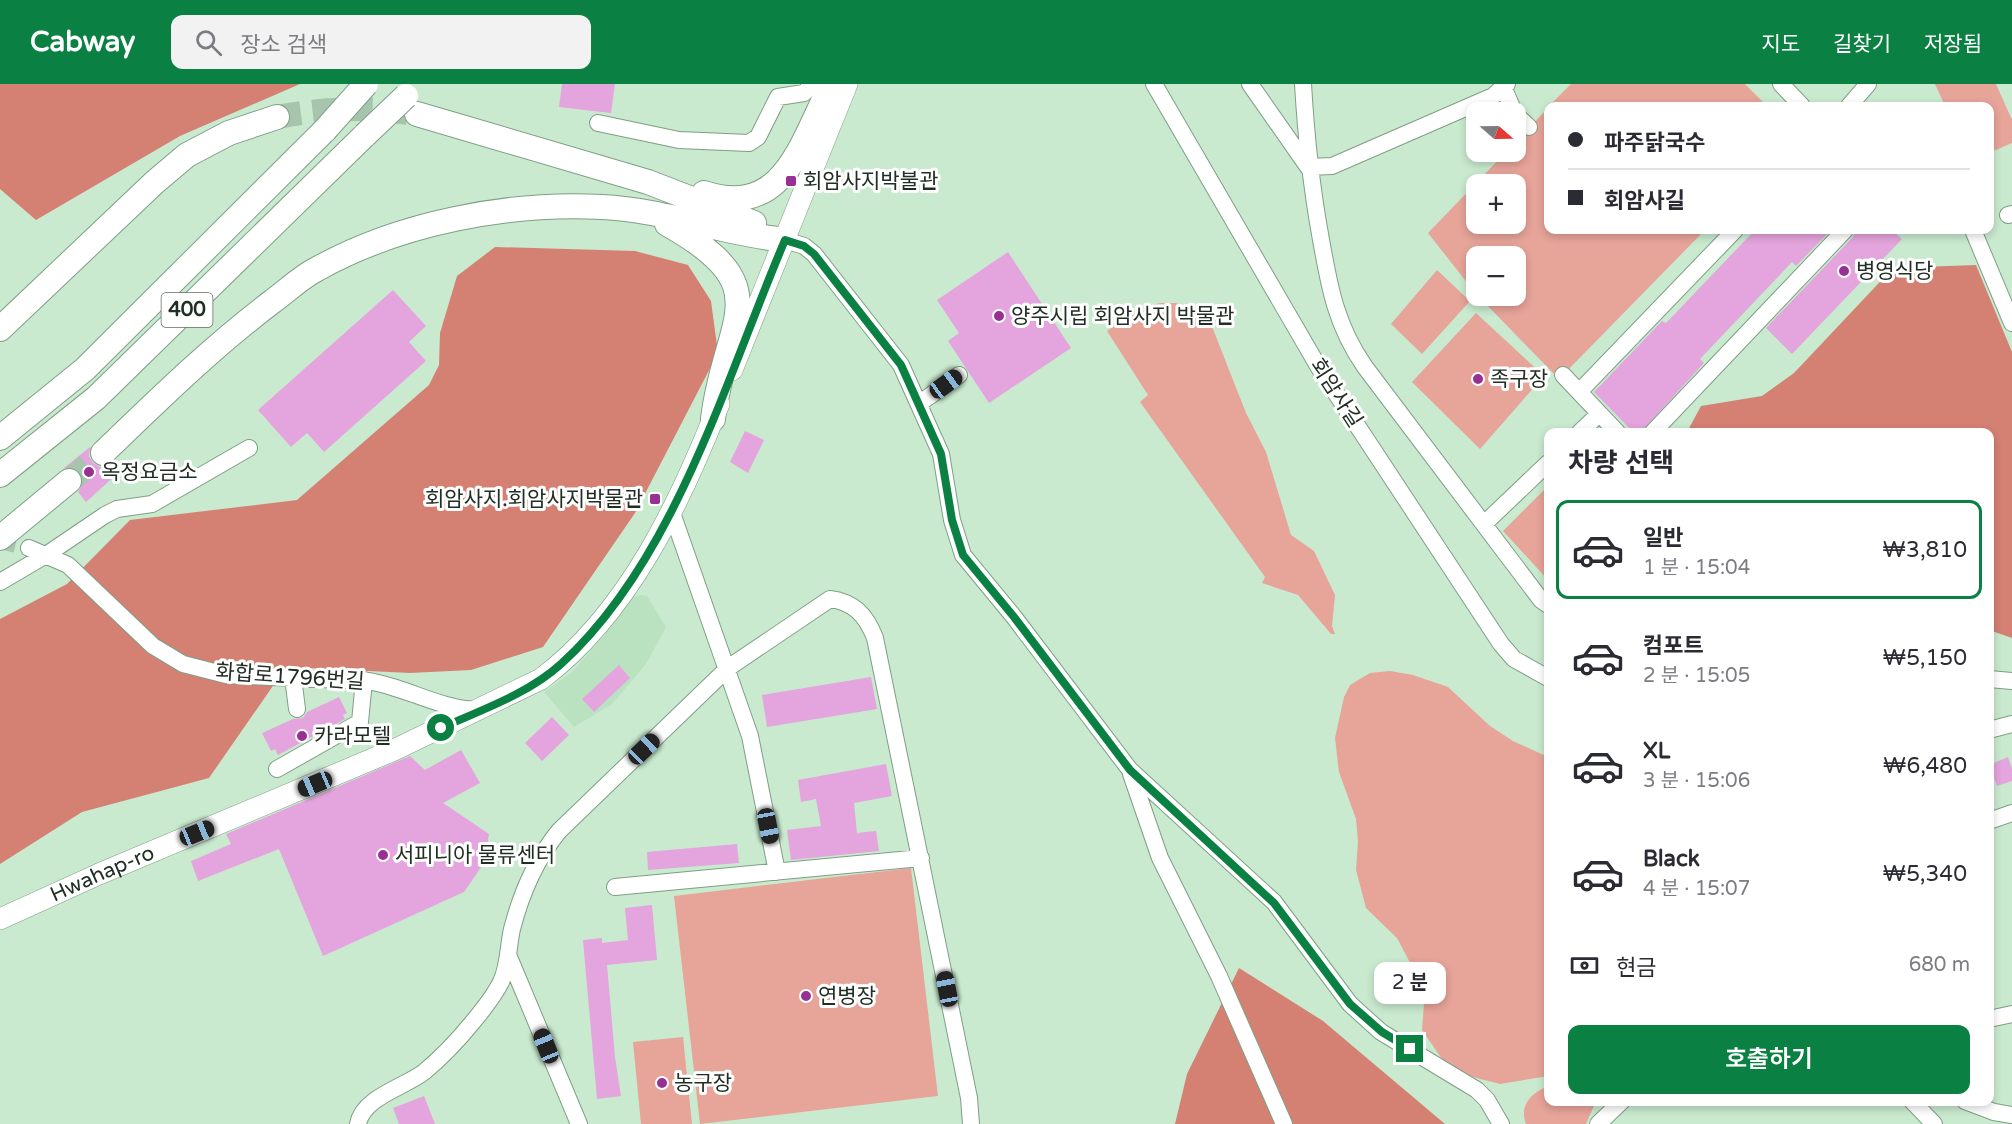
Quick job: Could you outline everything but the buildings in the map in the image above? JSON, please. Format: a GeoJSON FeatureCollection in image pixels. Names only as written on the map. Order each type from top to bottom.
{"type":"FeatureCollection","features":[{"type":"Feature","properties":{"kind":"highway","name":"400"},"geometry":{"type":"LineString","coordinates":[[0,438],[85,369],[325,130],[366,84]]}},
{"type":"Feature","properties":{"kind":"highway"},"geometry":{"type":"LineString","coordinates":[[648,182],[677,185],[725,197],[751,196],[762,192],[779,179],[799,152],[832,84]]}},
{"type":"Feature","properties":{"kind":"highway","name":"400"},"geometry":{"type":"LineString","coordinates":[[0,475],[96,398],[365,135],[413,98]]}},
{"type":"Feature","properties":{"kind":"highway"},"geometry":{"type":"LineString","coordinates":[[413,98],[648,182],[756,224],[785,240]]}},
{"type":"Feature","properties":{"kind":"highway"},"geometry":{"type":"LineString","coordinates":[[0,329],[140,195],[187,155],[229,133],[278,117]]}},
{"type":"Feature","properties":{"kind":"highway"},"geometry":{"type":"LineString","coordinates":[[104,453],[239,327],[314,270],[348,253],[414,230],[464,217],[561,208],[601,207],[640,211],[757,237],[785,240]]}},
{"type":"Feature","properties":{"kind":"highway"},"geometry":{"type":"LineString","coordinates":[[640,211],[705,247],[728,268],[735,283],[738,315],[722,367],[713,419]]}},
{"type":"Feature","properties":{"kind":"highway"},"geometry":{"type":"LineString","coordinates":[[0,538],[69,481]]}},
{"type":"Feature","properties":{"kind":"main road","name":"Hwahap-ro"},"geometry":{"type":"LineString","coordinates":[[0,920],[482,710],[541,679],[560,664],[584,640],[639,566],[671,510],[713,419],[847,84]]}},
{"type":"Feature","properties":{"kind":"street"},"geometry":{"type":"LineString","coordinates":[[598,123],[679,140],[749,143],[758,137],[778,98],[804,93],[813,84]]}},
{"type":"Feature","properties":{"kind":"street","name":"회암사길"},"geometry":{"type":"LineString","coordinates":[[1154,84],[1318,366],[1494,635],[1514,659],[1544,676]]}},
{"type":"Feature","properties":{"kind":"street"},"geometry":{"type":"LineString","coordinates":[[1250,84],[1308,167]]}},
{"type":"Feature","properties":{"kind":"street"},"geometry":{"type":"LineString","coordinates":[[1303,84],[1308,167],[1331,301],[1342,330],[1365,367],[1544,602]]}},
{"type":"Feature","properties":{"kind":"street"},"geometry":{"type":"LineString","coordinates":[[1781,84],[1798,102]]}},
{"type":"Feature","properties":{"kind":"street"},"geometry":{"type":"LineString","coordinates":[[1852,102],[1868,84]]}},
{"type":"Feature","properties":{"kind":"street"},"geometry":{"type":"LineString","coordinates":[[1308,167],[1332,166],[1493,96],[1504,85],[1510,102]]}},
{"type":"Feature","properties":{"kind":"street"},"geometry":{"type":"LineString","coordinates":[[1526,125],[1529,128]]}},
{"type":"Feature","properties":{"kind":"street"},"geometry":{"type":"LineString","coordinates":[[1579,392],[1731,234]]}},
{"type":"Feature","properties":{"kind":"street"},"geometry":{"type":"LineString","coordinates":[[1657,428],[1841,234]]}},
{"type":"Feature","properties":{"kind":"street"},"geometry":{"type":"LineString","coordinates":[[1974,234],[2012,323]]}},
{"type":"Feature","properties":{"kind":"street"},"geometry":{"type":"LineString","coordinates":[[785,240],[804,246],[814,254],[901,365],[941,454],[952,520],[963,555],[1014,617],[1130,770],[1274,903],[1350,1004],[1382,1032],[1477,1090],[1487,1100],[1502,1124]]}},
{"type":"Feature","properties":{"kind":"street"},"geometry":{"type":"LineString","coordinates":[[920,404],[959,375]]}},
{"type":"Feature","properties":{"kind":"street"},"geometry":{"type":"LineString","coordinates":[[1563,375],[1613,428]]}},
{"type":"Feature","properties":{"kind":"street"},"geometry":{"type":"LineString","coordinates":[[1584,428],[1599,414]]}},
{"type":"Feature","properties":{"kind":"street"},"geometry":{"type":"LineString","coordinates":[[0,582],[117,509],[152,504],[249,448]]}},
{"type":"Feature","properties":{"kind":"street"},"geometry":{"type":"LineString","coordinates":[[1484,524],[1544,467]]}},
{"type":"Feature","properties":{"kind":"street"},"geometry":{"type":"LineString","coordinates":[[671,510],[750,736],[777,872]]}},
{"type":"Feature","properties":{"kind":"street","name":"화합로1796번길"},"geometry":{"type":"LineString","coordinates":[[28,548],[68,565],[153,646],[183,664],[226,675],[364,680],[385,684],[446,706],[482,710]]}},
{"type":"Feature","properties":{"kind":"street"},"geometry":{"type":"LineString","coordinates":[[358,1124],[360,1115],[366,1109],[422,1074],[472,1023],[501,981],[509,957],[512,929],[529,884],[548,845],[728,668],[830,599],[853,606],[870,625],[875,638],[969,1098],[971,1124]]}},
{"type":"Feature","properties":{"kind":"street"},"geometry":{"type":"LineString","coordinates":[[293,677],[297,709]]}},
{"type":"Feature","properties":{"kind":"street"},"geometry":{"type":"LineString","coordinates":[[1994,679],[2012,681]]}},
{"type":"Feature","properties":{"kind":"street"},"geometry":{"type":"LineString","coordinates":[[277,769],[360,722],[364,680]]}},
{"type":"Feature","properties":{"kind":"street"},"geometry":{"type":"LineString","coordinates":[[441,728],[451,714],[446,706]]}},
{"type":"Feature","properties":{"kind":"street"},"geometry":{"type":"LineString","coordinates":[[1994,729],[2012,724]]}},
{"type":"Feature","properties":{"kind":"street"},"geometry":{"type":"LineString","coordinates":[[1130,770],[1160,858],[1219,976],[1284,1124]]}},
{"type":"Feature","properties":{"kind":"street"},"geometry":{"type":"LineString","coordinates":[[1994,819],[2012,813]]}},
{"type":"Feature","properties":{"kind":"street"},"geometry":{"type":"LineString","coordinates":[[615,887],[921,858]]}},
{"type":"Feature","properties":{"kind":"street"},"geometry":{"type":"LineString","coordinates":[[509,957],[579,1124]]}},
{"type":"Feature","properties":{"kind":"street"},"geometry":{"type":"LineString","coordinates":[[1994,1018],[2012,1014]]}},
{"type":"Feature","properties":{"kind":"street"},"geometry":{"type":"LineString","coordinates":[[1598,1124],[1617,1106]]}},
{"type":"Feature","properties":{"kind":"street"},"geometry":{"type":"LineString","coordinates":[[1917,1106],[1934,1124]]}},
{"type":"Feature","properties":{"kind":"street"},"geometry":{"type":"LineString","coordinates":[[1978,1106],[1994,1112],[2012,1114]]}},
{"type":"Feature","properties":{"kind":"shaded area"},"geometry":{"type":"Polygon","coordinates":[[[0,84],[300,84],[180,136],[36,220],[0,189],[0,84]]]}},
{"type":"Feature","properties":{"kind":"shaded area"},"geometry":{"type":"Polygon","coordinates":[[[1571,84],[1745,84],[1763,102],[1553,102],[1571,84]]]}},
{"type":"Feature","properties":{"kind":"shaded area"},"geometry":{"type":"Polygon","coordinates":[[[1935,84],[1996,84],[2012,120],[2012,143],[1994,151],[1994,102],[1943,102],[1935,84]]]}},
{"type":"Feature","properties":{"kind":"shaded area"},"geometry":{"type":"Polygon","coordinates":[[[1544,112],[1544,234],[1701,234],[1559,379],[1488,306],[1526,306],[1526,246],[1466,246],[1466,281],[1428,233],[1466,194],[1466,234],[1526,234],[1526,174],[1485,174],[1496,162],[1526,162],[1526,131],[1544,112]]]}},
{"type":"Feature","properties":{"kind":"shaded area"},"geometry":{"type":"Polygon","coordinates":[[[495,247],[635,251],[688,265],[711,301],[718,353],[635,513],[543,647],[471,670],[410,673],[286,667],[209,778],[82,812],[0,864],[0,619],[67,584],[130,520],[297,500],[429,385],[439,365],[440,333],[457,276],[495,247]]]}},
{"type":"Feature","properties":{"kind":"shaded area"},"geometry":{"type":"Polygon","coordinates":[[[1976,265],[2012,352],[2012,638],[1994,632],[1994,428],[1689,428],[1701,406],[1762,396],[1794,373],[1893,268],[1976,265]]]}},
{"type":"Feature","properties":{"kind":"shaded area"},"geometry":{"type":"Polygon","coordinates":[[[1437,270],[1466,297],[1466,305],[1422,354],[1391,324],[1437,270]]]}},
{"type":"Feature","properties":{"kind":"shaded area"},"geometry":{"type":"Polygon","coordinates":[[[1176,303],[1211,324],[1246,413],[1266,452],[1291,535],[1314,551],[1335,595],[1332,626],[1335,634],[1331,634],[1298,595],[1262,583],[1265,577],[1140,402],[1148,395],[1107,331],[1140,307],[1176,303]]]}},
{"type":"Feature","properties":{"kind":"shaded area","name":"족구장"},"geometry":{"type":"Polygon","coordinates":[[[1476,313],[1544,376],[1480,449],[1412,382],[1476,313]]]}},
{"type":"Feature","properties":{"kind":"shaded area"},"geometry":{"type":"Polygon","coordinates":[[[1544,490],[1544,576],[1503,531],[1544,490]]]}},
{"type":"Feature","properties":{"kind":"shaded area"},"geometry":{"type":"Polygon","coordinates":[[[640,595],[647,596],[666,627],[646,664],[612,704],[574,727],[544,692],[572,672],[604,636],[628,599],[640,595]]]}},
{"type":"Feature","properties":{"kind":"shaded area"},"geometry":{"type":"Polygon","coordinates":[[[1390,671],[1413,675],[1448,687],[1490,726],[1513,741],[1544,755],[1544,1077],[1500,1084],[1469,1076],[1442,1059],[1422,1030],[1424,1004],[1416,974],[1397,938],[1366,908],[1356,870],[1358,842],[1356,819],[1339,772],[1335,738],[1344,697],[1350,685],[1370,673],[1390,671]]]}},
{"type":"Feature","properties":{"kind":"shaded area","name":"연병장"},"geometry":{"type":"Polygon","coordinates":[[[911,868],[938,1096],[700,1124],[674,896],[911,868]]]}},
{"type":"Feature","properties":{"kind":"shaded area"},"geometry":{"type":"Polygon","coordinates":[[[1239,968],[1323,1021],[1445,1124],[1175,1124],[1187,1074],[1239,968]]]}},
{"type":"Feature","properties":{"kind":"shaded area","name":"농구장"},"geometry":{"type":"Polygon","coordinates":[[[683,1037],[692,1124],[641,1124],[633,1042],[683,1037]]]}},
{"type":"Feature","properties":{"kind":"shaded area"},"geometry":{"type":"Polygon","coordinates":[[[1544,1088],[1544,1106],[1594,1106],[1586,1124],[1526,1124],[1525,1105],[1536,1092],[1544,1088]]]}},
{"type":"Feature","properties":{"kind":"tunnel"},"geometry":{"type":"LineString","coordinates":[[277,117],[343,109],[408,113]]}},
{"type":"Feature","properties":{"kind":"tunnel"},"geometry":{"type":"LineString","coordinates":[[69,481],[103,453]]}},
{"type":"Feature","properties":{"kind":"tunnel"},"geometry":{"type":"LineString","coordinates":[[0,541],[29,548]]}},
{"type":"Feature","properties":{"kind":"place","name":"회암사지박불관"},"geometry":{"type":"Point","coordinates":[791,181]}},
{"type":"Feature","properties":{"kind":"place","name":"병영식당"},"geometry":{"type":"Point","coordinates":[1844,271]}},
{"type":"Feature","properties":{"kind":"place","name":"양주시립 회암사지 박물관"},"geometry":{"type":"Point","coordinates":[999,316]}},
{"type":"Feature","properties":{"kind":"place","name":"족구장"},"geometry":{"type":"Point","coordinates":[1478,379]}},
{"type":"Feature","properties":{"kind":"place","name":"옥정요금소"},"geometry":{"type":"Point","coordinates":[89,472]}},
{"type":"Feature","properties":{"kind":"place","name":"회암사지.회암사지박물관"},"geometry":{"type":"Point","coordinates":[655,499]}},
{"type":"Feature","properties":{"kind":"place","name":"카라모텔"},"geometry":{"type":"Point","coordinates":[302,736]}},
{"type":"Feature","properties":{"kind":"place","name":"서피니아 물류센터"},"geometry":{"type":"Point","coordinates":[383,855]}},
{"type":"Feature","properties":{"kind":"place","name":"연병장"},"geometry":{"type":"Point","coordinates":[806,996]}},
{"type":"Feature","properties":{"kind":"place","name":"농구장"},"geometry":{"type":"Point","coordinates":[662,1083]}},
{"type":"Feature","properties":{"kind":"route"},"geometry":{"type":"LineString","coordinates":[[441,728],[482,710],[541,679],[560,664],[592,632],[639,566],[671,510],[713,419],[785,240],[804,246],[810,249],[901,365],[941,454],[956,539],[963,555],[1014,617],[1130,770],[1274,903],[1301,935],[1350,1004],[1382,1032],[1410,1049]]}}]}
